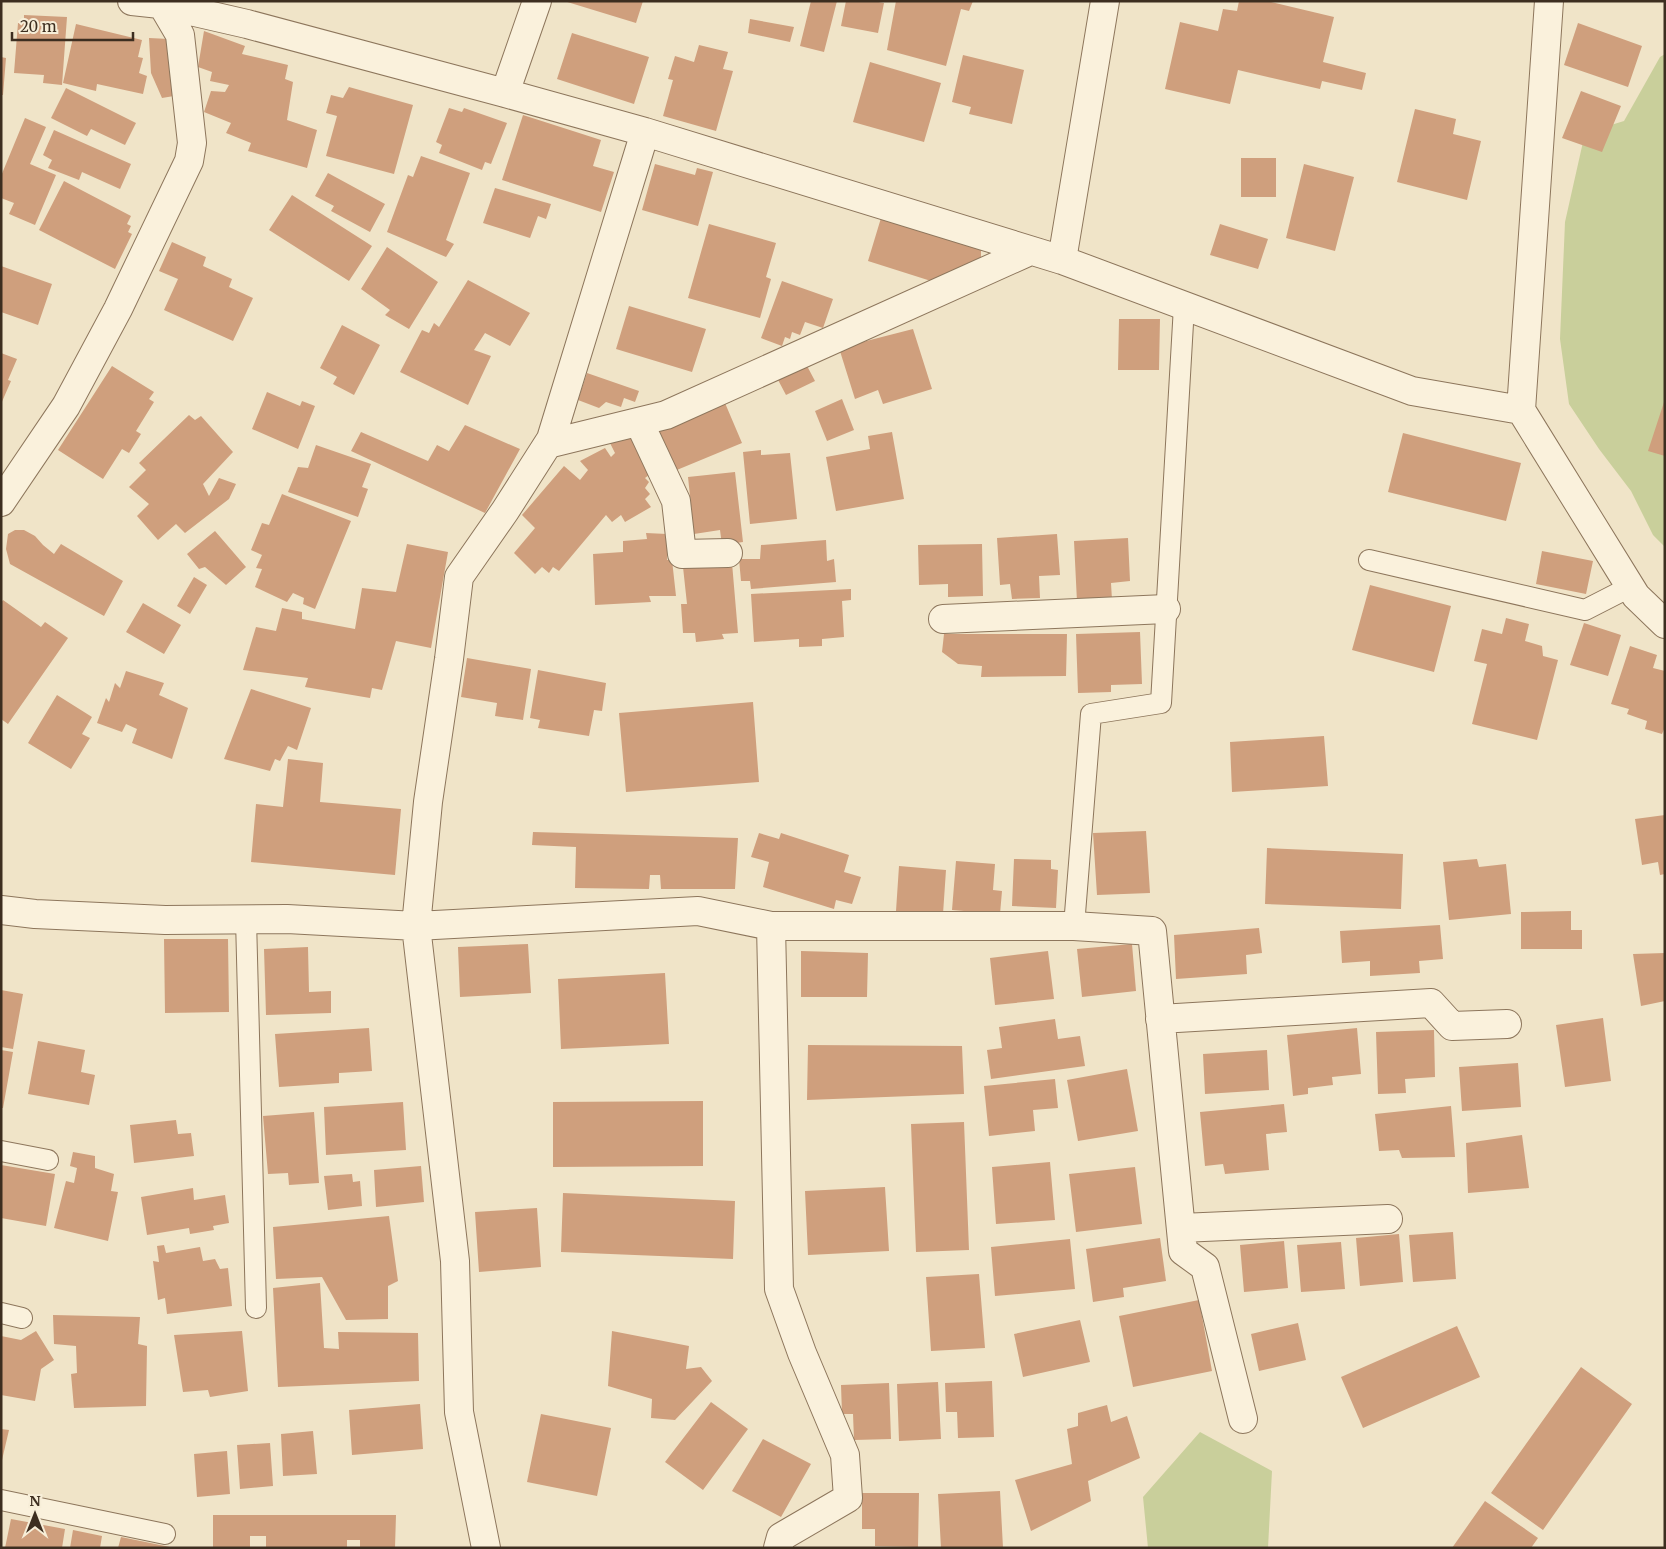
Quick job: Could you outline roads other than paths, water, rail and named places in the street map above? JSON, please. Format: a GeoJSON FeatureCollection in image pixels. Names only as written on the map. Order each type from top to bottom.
{"type":"FeatureCollection","features":[{"type":"Feature","properties":{"kind":"street"},"geometry":{"type":"LineString","coordinates":[[132,1],[160,3],[247,24],[645,132],[1062,260],[1412,391],[1521,410]]}},
{"type":"Feature","properties":{"kind":"street"},"geometry":{"type":"LineString","coordinates":[[505,93],[537,1]]}},
{"type":"Feature","properties":{"kind":"street"},"geometry":{"type":"LineString","coordinates":[[1062,260],[1105,1]]}},
{"type":"Feature","properties":{"kind":"street"},"geometry":{"type":"LineString","coordinates":[[1549,1],[1521,410],[1630,588],[1665,624]]}},
{"type":"Feature","properties":{"kind":"street"},"geometry":{"type":"LineString","coordinates":[[1,502],[66,406],[118,309],[189,161],[192,143],[180,35],[160,3]]}},
{"type":"Feature","properties":{"kind":"street"},"geometry":{"type":"LineString","coordinates":[[486,1548],[459,1412],[455,1261],[416,926],[428,802],[459,577],[505,511],[548,444],[645,132]]}},
{"type":"Feature","properties":{"kind":"street"},"geometry":{"type":"LineString","coordinates":[[548,444],[666,415],[1030,250]]}},
{"type":"Feature","properties":{"kind":"street"},"geometry":{"type":"LineString","coordinates":[[639,422],[676,500],[682,554],[728,553]]}},
{"type":"Feature","properties":{"kind":"street"},"geometry":{"type":"LineString","coordinates":[[943,619],[1166,609]]}},
{"type":"Feature","properties":{"kind":"street"},"geometry":{"type":"LineString","coordinates":[[1,910],[35,914],[165,920],[287,919],[416,926],[698,911],[771,926],[1074,926],[1152,931],[1183,1251],[1205,1268],[1243,1419]]}},
{"type":"Feature","properties":{"kind":"street"},"geometry":{"type":"LineString","coordinates":[[771,926],[779,1289],[802,1353],[845,1456],[848,1498],[781,1537],[778,1548]]}},
{"type":"Feature","properties":{"kind":"street"},"geometry":{"type":"LineString","coordinates":[[1160,1019],[1431,1003],[1452,1026],[1507,1024]]}},
{"type":"Feature","properties":{"kind":"street"},"geometry":{"type":"LineString","coordinates":[[1181,1228],[1388,1219]]}},
{"type":"Feature","properties":{"kind":"lane"},"geometry":{"type":"LineString","coordinates":[[1074,926],[1091,714],[1162,703],[1184,306]]}},
{"type":"Feature","properties":{"kind":"lane"},"geometry":{"type":"LineString","coordinates":[[1369,560],[1585,610],[1630,588]]}},
{"type":"Feature","properties":{"kind":"lane"},"geometry":{"type":"LineString","coordinates":[[246,919],[256,1308]]}},
{"type":"Feature","properties":{"kind":"lane"},"geometry":{"type":"LineString","coordinates":[[1,1151],[48,1160]]}},
{"type":"Feature","properties":{"kind":"lane"},"geometry":{"type":"LineString","coordinates":[[1,1314],[22,1318]]}},
{"type":"Feature","properties":{"kind":"lane"},"geometry":{"type":"LineString","coordinates":[[1,1500],[165,1534]]}}]}
